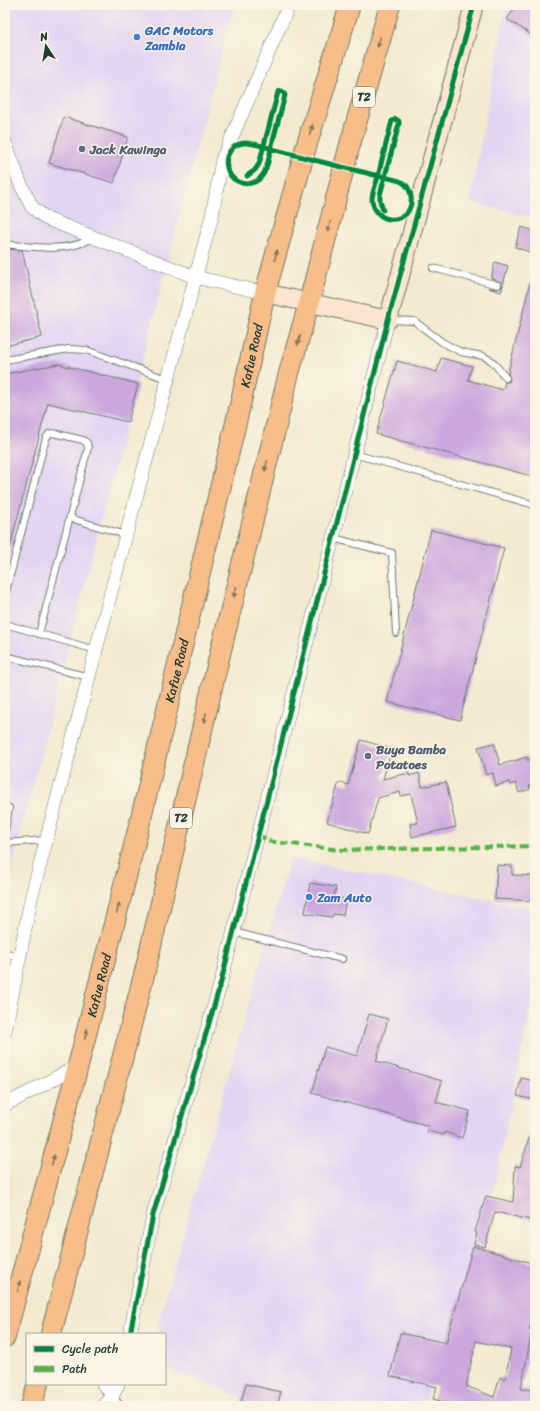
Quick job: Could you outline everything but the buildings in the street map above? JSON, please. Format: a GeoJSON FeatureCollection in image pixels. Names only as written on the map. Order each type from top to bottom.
{"type":"FeatureCollection","features":[{"type":"Feature","properties":{"kind":"main road","name":"Kafue Road"},"geometry":{"type":"LineString","coordinates":[[5,1337],[78,1066],[138,830],[239,410],[265,293],[306,147],[350,5]]}},
{"type":"Feature","properties":{"kind":"main road","name":"T2"},"geometry":{"type":"LineString","coordinates":[[53,1333],[145,971],[289,373],[310,302],[349,148],[390,5]]}},
{"type":"Feature","properties":{"kind":"main road"},"geometry":{"type":"LineString","coordinates":[[31,1406],[38,1385]]}},
{"type":"Feature","properties":{"kind":"street"},"geometry":{"type":"LineString","coordinates":[[130,1333],[152,1215],[221,982],[388,320],[474,5]]}},
{"type":"Feature","properties":{"kind":"street"},"geometry":{"type":"LineString","coordinates":[[5,1031],[11,975],[19,961],[30,899],[167,379],[212,216],[222,160],[287,6]]}},
{"type":"Feature","properties":{"kind":"street"},"geometry":{"type":"LineString","coordinates":[[5,142],[21,185],[32,207],[47,219],[195,278],[388,320]]}},
{"type":"Feature","properties":{"kind":"street"},"geometry":{"type":"LineString","coordinates":[[5,1105],[78,1066]]}},
{"type":"Feature","properties":{"kind":"street"},"geometry":{"type":"LineString","coordinates":[[103,1406],[117,1395],[104,1385]]}},
{"type":"Feature","properties":{"kind":"lane"},"geometry":{"type":"LineString","coordinates":[[5,244],[37,248],[63,246],[87,242],[94,237]]}},
{"type":"Feature","properties":{"kind":"lane"},"geometry":{"type":"LineString","coordinates":[[433,268],[498,285]]}},
{"type":"Feature","properties":{"kind":"lane"},"geometry":{"type":"LineString","coordinates":[[388,320],[414,321],[442,342],[461,352],[483,356],[492,361],[506,378]]}},
{"type":"Feature","properties":{"kind":"lane"},"geometry":{"type":"LineString","coordinates":[[5,360],[69,349],[86,350],[167,379]]}},
{"type":"Feature","properties":{"kind":"lane"},"geometry":{"type":"LineString","coordinates":[[5,595],[46,438],[49,434],[53,433],[83,440],[87,443],[88,448],[39,634]]}},
{"type":"Feature","properties":{"kind":"lane"},"geometry":{"type":"LineString","coordinates":[[354,454],[535,504]]}},
{"type":"Feature","properties":{"kind":"lane"},"geometry":{"type":"LineString","coordinates":[[70,518],[126,535]]}},
{"type":"Feature","properties":{"kind":"lane"},"geometry":{"type":"LineString","coordinates":[[333,538],[392,553],[396,633]]}},
{"type":"Feature","properties":{"kind":"lane"},"geometry":{"type":"LineString","coordinates":[[5,624],[96,650]]}},
{"type":"Feature","properties":{"kind":"lane"},"geometry":{"type":"LineString","coordinates":[[5,656],[89,677]]}},
{"type":"Feature","properties":{"kind":"lane"},"geometry":{"type":"LineString","coordinates":[[5,829],[9,808]]}},
{"type":"Feature","properties":{"kind":"lane"},"geometry":{"type":"LineString","coordinates":[[5,843],[46,840]]}},
{"type":"Feature","properties":{"kind":"lane"},"geometry":{"type":"LineString","coordinates":[[234,932],[342,959]]}},
{"type":"Feature","properties":{"kind":"lane"},"geometry":{"type":"LineString","coordinates":[[5,951],[19,961]]}},
{"type":"Feature","properties":{"kind":"shaded area"},"geometry":{"type":"Polygon","coordinates":[[[5,5],[236,5],[231,15],[5,894],[5,5]]]}},
{"type":"Feature","properties":{"kind":"shaded area"},"geometry":{"type":"Polygon","coordinates":[[[506,5],[535,5],[535,218],[470,202],[506,5]]]}},
{"type":"Feature","properties":{"kind":"shaded area"},"geometry":{"type":"Polygon","coordinates":[[[290,858],[535,909],[535,985],[494,1188],[424,1406],[267,1406],[166,1369],[166,1333],[155,1333],[290,858]]]}},
{"type":"Feature","properties":{"kind":"marked path"},"geometry":{"type":"LineString","coordinates":[[259,834],[267,841],[340,850],[535,846]]}},
{"type":"Feature","properties":{"kind":"cycle path"},"geometry":{"type":"LineString","coordinates":[[130,1333],[153,1215],[221,982],[388,320],[474,5]]}},
{"type":"Feature","properties":{"kind":"cycle path"},"geometry":{"type":"LineString","coordinates":[[247,176],[255,170],[259,164],[278,92],[282,91],[285,95],[272,145],[271,149],[268,162],[266,170],[260,179],[247,184],[240,183],[232,177],[228,171],[226,163],[230,151],[240,144],[256,144],[260,145],[264,147],[268,148],[272,149],[321,162],[375,175],[380,176],[385,177],[390,178],[402,182],[406,185],[410,192],[411,202],[409,210],[400,218],[391,219],[383,217],[375,210],[372,200],[373,191],[378,177],[380,170],[392,121],[396,119],[399,121],[399,124],[380,195],[383,210]]}},
{"type":"Feature","properties":{"kind":"place","name":"GAC Motors Zambia"},"geometry":{"type":"Point","coordinates":[137,37]}},
{"type":"Feature","properties":{"kind":"place","name":"Jack Kawinga"},"geometry":{"type":"Point","coordinates":[82,149]}},
{"type":"Feature","properties":{"kind":"place","name":"Buya Bamba Potatoes"},"geometry":{"type":"Point","coordinates":[368,756]}},
{"type":"Feature","properties":{"kind":"place","name":"Zam Auto"},"geometry":{"type":"Point","coordinates":[309,897]}}]}
